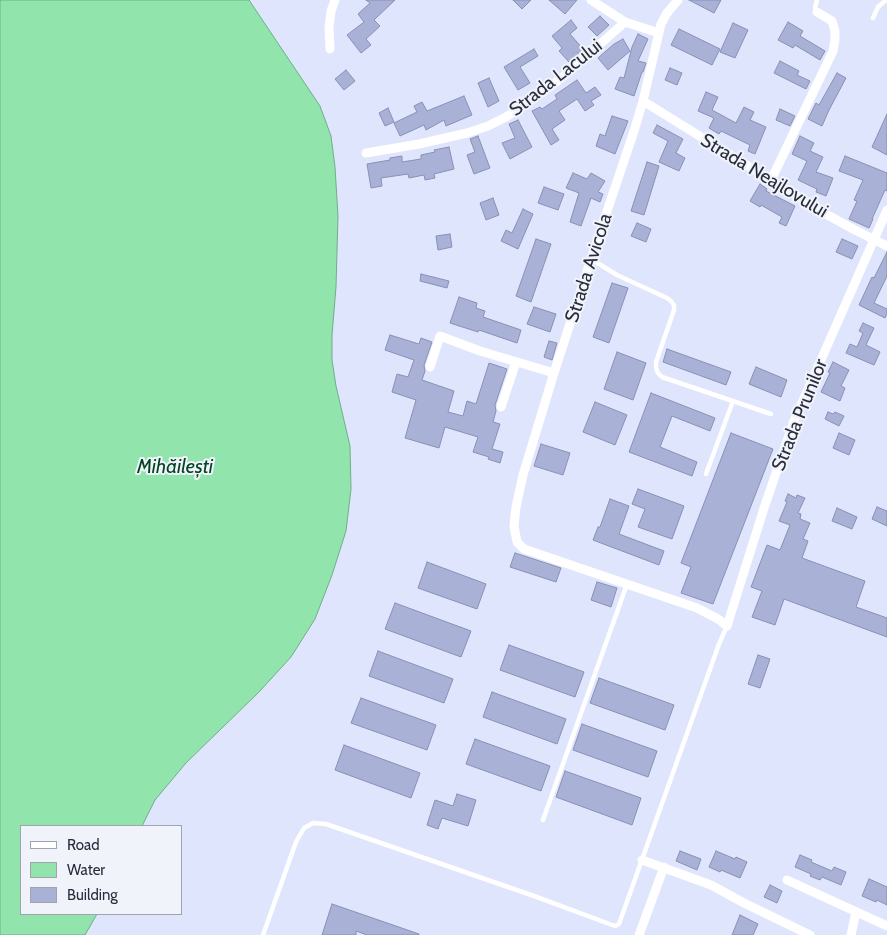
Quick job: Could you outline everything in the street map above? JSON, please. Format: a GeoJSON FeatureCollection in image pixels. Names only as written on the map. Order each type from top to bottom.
{"type":"FeatureCollection","features":[{"type":"Feature","properties":{"kind":"street"},"geometry":{"type":"LineString","coordinates":[[330,49],[329,28],[331,11],[335,0]]}},
{"type":"Feature","properties":{"kind":"street"},"geometry":{"type":"LineString","coordinates":[[591,0],[625,22],[659,33]]}},
{"type":"Feature","properties":{"kind":"street","name":"Strada Avicola"},"geometry":{"type":"LineString","coordinates":[[627,584],[524,549],[517,542],[514,526],[523,475],[554,373],[634,131],[659,33],[667,13],[678,0]]}},
{"type":"Feature","properties":{"kind":"street"},"geometry":{"type":"LineString","coordinates":[[771,180],[833,51],[835,31],[832,21],[817,12]]}},
{"type":"Feature","properties":{"kind":"street","name":"Strada Lacului"},"geometry":{"type":"LineString","coordinates":[[366,153],[420,144],[467,133],[506,117],[557,81],[625,22]]}},
{"type":"Feature","properties":{"kind":"street","name":"Strada Neajlovului"},"geometry":{"type":"LineString","coordinates":[[643,101],[852,229],[887,246]]}},
{"type":"Feature","properties":{"kind":"street","name":"Strada Prunilor"},"geometry":{"type":"LineString","coordinates":[[727,626],[794,421],[887,210]]}},
{"type":"Feature","properties":{"kind":"street"},"geometry":{"type":"LineString","coordinates":[[430,367],[440,336],[480,351],[554,373]]}},
{"type":"Feature","properties":{"kind":"street"},"geometry":{"type":"LineString","coordinates":[[501,407],[516,362]]}},
{"type":"Feature","properties":{"kind":"street"},"geometry":{"type":"LineString","coordinates":[[627,584],[697,608],[718,618],[727,626]]}},
{"type":"Feature","properties":{"kind":"street"},"geometry":{"type":"LineString","coordinates":[[642,860],[712,885],[810,935]]}},
{"type":"Feature","properties":{"kind":"street"},"geometry":{"type":"LineString","coordinates":[[639,935],[664,867]]}},
{"type":"Feature","properties":{"kind":"street"},"geometry":{"type":"LineString","coordinates":[[787,880],[887,926]]}},
{"type":"Feature","properties":{"kind":"street"},"geometry":{"type":"LineString","coordinates":[[851,935],[856,912]]}},
{"type":"Feature","properties":{"kind":"lane"},"geometry":{"type":"LineString","coordinates":[[817,0],[815,8],[817,12]]}},
{"type":"Feature","properties":{"kind":"lane"},"geometry":{"type":"LineString","coordinates":[[873,18],[878,7],[886,0]]}},
{"type":"Feature","properties":{"kind":"lane"},"geometry":{"type":"LineString","coordinates":[[592,259],[617,275],[666,298],[674,305],[674,310],[656,362],[656,368],[662,377],[771,414]]}},
{"type":"Feature","properties":{"kind":"lane"},"geometry":{"type":"LineString","coordinates":[[706,474],[732,400]]}},
{"type":"Feature","properties":{"kind":"lane"},"geometry":{"type":"LineString","coordinates":[[543,820],[627,584]]}},
{"type":"Feature","properties":{"kind":"lane"},"geometry":{"type":"LineString","coordinates":[[264,935],[296,842],[304,828],[313,823],[326,824],[615,926],[619,924],[727,626]]}},
{"type":"Feature","properties":{"kind":"water","name":"Mihăilești"},"geometry":{"type":"Polygon","coordinates":[[[0,0],[249,0],[320,106],[331,136],[338,216],[332,360],[350,446],[351,489],[346,531],[315,619],[291,657],[259,692],[186,763],[155,800],[142,825],[20,825],[20,915],[96,915],[85,935],[0,935],[0,0]]]}},
{"type":"Feature","properties":{"kind":"building"},"geometry":{"type":"Polygon","coordinates":[[[366,0],[395,0],[374,20],[380,26],[366,39],[371,45],[361,53],[347,35],[364,22],[358,14],[370,3],[366,0]]]}},
{"type":"Feature","properties":{"kind":"building"},"geometry":{"type":"Polygon","coordinates":[[[513,0],[531,0],[522,9],[513,0]]]}},
{"type":"Feature","properties":{"kind":"building"},"geometry":{"type":"Polygon","coordinates":[[[549,0],[577,0],[565,14],[549,0]]]}},
{"type":"Feature","properties":{"kind":"building"},"geometry":{"type":"Polygon","coordinates":[[[689,0],[721,0],[714,13],[689,0]]]}},
{"type":"Feature","properties":{"kind":"building"},"geometry":{"type":"Polygon","coordinates":[[[600,16],[609,25],[597,36],[588,27],[600,16]]]}},
{"type":"Feature","properties":{"kind":"building"},"geometry":{"type":"Polygon","coordinates":[[[571,20],[577,28],[570,34],[583,49],[569,62],[559,51],[562,48],[552,36],[571,20]]]}},
{"type":"Feature","properties":{"kind":"building"},"geometry":{"type":"Polygon","coordinates":[[[788,22],[803,31],[800,36],[825,51],[820,60],[795,45],[793,48],[778,40],[788,22]]]}},
{"type":"Feature","properties":{"kind":"building"},"geometry":{"type":"Polygon","coordinates":[[[733,23],[748,30],[735,58],[720,52],[733,23]]]}},
{"type":"Feature","properties":{"kind":"building"},"geometry":{"type":"Polygon","coordinates":[[[679,29],[720,49],[712,65],[671,45],[679,29]]]}},
{"type":"Feature","properties":{"kind":"building"},"geometry":{"type":"Polygon","coordinates":[[[638,34],[648,39],[638,61],[646,63],[634,96],[615,89],[620,77],[624,78],[632,47],[638,34]]]}},
{"type":"Feature","properties":{"kind":"building"},"geometry":{"type":"Polygon","coordinates":[[[623,39],[630,51],[608,70],[598,58],[623,39]]]}},
{"type":"Feature","properties":{"kind":"building"},"geometry":{"type":"Polygon","coordinates":[[[534,49],[538,56],[520,67],[530,83],[518,90],[504,67],[534,49]]]}},
{"type":"Feature","properties":{"kind":"building"},"geometry":{"type":"Polygon","coordinates":[[[780,61],[799,71],[797,75],[810,81],[806,89],[774,73],[780,61]]]}},
{"type":"Feature","properties":{"kind":"building"},"geometry":{"type":"Polygon","coordinates":[[[670,68],[682,73],[677,85],[665,80],[670,68]]]}},
{"type":"Feature","properties":{"kind":"building"},"geometry":{"type":"Polygon","coordinates":[[[346,70],[355,81],[344,90],[335,79],[346,70]]]}},
{"type":"Feature","properties":{"kind":"building"},"geometry":{"type":"Polygon","coordinates":[[[837,73],[846,78],[822,126],[808,119],[816,103],[819,105],[837,73]]]}},
{"type":"Feature","properties":{"kind":"building"},"geometry":{"type":"Polygon","coordinates":[[[489,78],[499,101],[488,107],[478,83],[489,78]]]}},
{"type":"Feature","properties":{"kind":"building"},"geometry":{"type":"Polygon","coordinates":[[[577,80],[586,93],[595,87],[601,95],[591,101],[594,105],[585,111],[577,99],[559,111],[565,120],[552,129],[559,140],[551,145],[532,111],[540,107],[542,109],[557,99],[555,95],[577,80]]]}},
{"type":"Feature","properties":{"kind":"building"},"geometry":{"type":"Polygon","coordinates":[[[706,92],[718,97],[712,110],[736,123],[744,107],[754,112],[750,120],[766,127],[755,154],[748,151],[750,145],[721,131],[719,134],[709,128],[714,118],[698,111],[706,92]]]}},
{"type":"Feature","properties":{"kind":"building"},"geometry":{"type":"Polygon","coordinates":[[[464,96],[472,115],[446,126],[444,120],[426,130],[424,125],[400,136],[394,123],[417,112],[414,106],[422,102],[427,111],[464,96]]]}},
{"type":"Feature","properties":{"kind":"building"},"geometry":{"type":"Polygon","coordinates":[[[388,108],[394,122],[385,126],[379,113],[388,108]]]}},
{"type":"Feature","properties":{"kind":"building"},"geometry":{"type":"Polygon","coordinates":[[[780,109],[795,116],[790,126],[776,120],[780,109]]]}},
{"type":"Feature","properties":{"kind":"building"},"geometry":{"type":"Polygon","coordinates":[[[887,114],[887,155],[872,147],[887,114]]]}},
{"type":"Feature","properties":{"kind":"building"},"geometry":{"type":"Polygon","coordinates":[[[612,116],[628,121],[615,154],[596,146],[600,134],[605,136],[612,116]]]}},
{"type":"Feature","properties":{"kind":"building"},"geometry":{"type":"Polygon","coordinates":[[[518,120],[532,147],[510,159],[502,143],[515,138],[509,124],[518,120]]]}},
{"type":"Feature","properties":{"kind":"building"},"geometry":{"type":"Polygon","coordinates":[[[657,125],[683,139],[676,153],[685,158],[679,171],[659,162],[668,141],[653,133],[657,125]]]}},
{"type":"Feature","properties":{"kind":"building"},"geometry":{"type":"Polygon","coordinates":[[[478,136],[490,168],[474,174],[467,155],[475,152],[470,139],[478,136]]]}},
{"type":"Feature","properties":{"kind":"building"},"geometry":{"type":"Polygon","coordinates":[[[800,136],[814,143],[810,151],[823,157],[816,172],[833,178],[826,196],[816,192],[817,189],[798,180],[807,161],[792,154],[800,136]]]}},
{"type":"Feature","properties":{"kind":"building"},"geometry":{"type":"Polygon","coordinates":[[[449,147],[454,169],[434,174],[435,178],[425,180],[424,175],[409,178],[408,174],[381,178],[382,186],[371,188],[367,164],[402,156],[402,162],[421,159],[421,155],[449,147]]]}},
{"type":"Feature","properties":{"kind":"building"},"geometry":{"type":"Polygon","coordinates":[[[845,156],[887,173],[887,191],[885,190],[869,228],[849,219],[857,201],[854,200],[863,180],[839,171],[845,156]]]}},
{"type":"Feature","properties":{"kind":"building"},"geometry":{"type":"Polygon","coordinates":[[[647,162],[659,166],[644,215],[631,211],[647,162]]]}},
{"type":"Feature","properties":{"kind":"building"},"geometry":{"type":"Polygon","coordinates":[[[573,173],[587,179],[591,173],[605,181],[598,192],[603,194],[600,202],[591,198],[581,226],[570,222],[579,193],[566,188],[573,173]]]}},
{"type":"Feature","properties":{"kind":"building"},"geometry":{"type":"Polygon","coordinates":[[[760,184],[767,189],[766,191],[795,206],[786,226],[779,223],[782,217],[750,201],[760,184]]]}},
{"type":"Feature","properties":{"kind":"building"},"geometry":{"type":"Polygon","coordinates":[[[544,187],[564,194],[558,210],[538,203],[544,187]]]}},
{"type":"Feature","properties":{"kind":"building"},"geometry":{"type":"Polygon","coordinates":[[[493,198],[499,215],[486,220],[480,203],[493,198]]]}},
{"type":"Feature","properties":{"kind":"building"},"geometry":{"type":"Polygon","coordinates":[[[523,209],[533,214],[518,249],[501,241],[506,230],[512,233],[523,209]]]}},
{"type":"Feature","properties":{"kind":"building"},"geometry":{"type":"Polygon","coordinates":[[[637,223],[651,229],[646,242],[631,236],[637,223]]]}},
{"type":"Feature","properties":{"kind":"building"},"geometry":{"type":"Polygon","coordinates":[[[450,234],[452,247],[438,250],[436,236],[450,234]]]}},
{"type":"Feature","properties":{"kind":"building"},"geometry":{"type":"Polygon","coordinates":[[[536,239],[551,244],[531,302],[516,296],[536,239]]]}},
{"type":"Feature","properties":{"kind":"building"},"geometry":{"type":"Polygon","coordinates":[[[842,239],[858,246],[852,259],[836,252],[842,239]]]}},
{"type":"Feature","properties":{"kind":"building"},"geometry":{"type":"Polygon","coordinates":[[[887,252],[887,276],[874,303],[887,309],[885,318],[859,305],[872,277],[874,278],[887,252]]]}},
{"type":"Feature","properties":{"kind":"building"},"geometry":{"type":"Polygon","coordinates":[[[421,274],[449,281],[447,288],[420,281],[421,274]]]}},
{"type":"Feature","properties":{"kind":"building"},"geometry":{"type":"Polygon","coordinates":[[[612,283],[628,288],[609,343],[593,337],[612,283]]]}},
{"type":"Feature","properties":{"kind":"building"},"geometry":{"type":"Polygon","coordinates":[[[459,297],[477,303],[476,308],[485,311],[483,317],[521,330],[517,343],[479,330],[478,332],[450,323],[459,297]]]}},
{"type":"Feature","properties":{"kind":"building"},"geometry":{"type":"Polygon","coordinates":[[[534,307],[556,314],[550,332],[527,324],[534,307]]]}},
{"type":"Feature","properties":{"kind":"building"},"geometry":{"type":"Polygon","coordinates":[[[863,323],[874,328],[866,345],[880,352],[874,365],[846,353],[850,344],[857,347],[863,333],[859,331],[863,323]]]}},
{"type":"Feature","properties":{"kind":"building"},"geometry":{"type":"Polygon","coordinates":[[[390,335],[419,344],[421,338],[432,342],[424,365],[425,371],[422,380],[454,391],[448,412],[463,416],[467,401],[476,404],[489,363],[507,369],[495,405],[496,411],[493,422],[500,424],[492,449],[503,452],[500,463],[473,452],[478,437],[445,427],[439,448],[405,438],[416,400],[392,392],[397,374],[408,377],[414,360],[385,350],[390,335]]]}},
{"type":"Feature","properties":{"kind":"building"},"geometry":{"type":"Polygon","coordinates":[[[549,341],[557,343],[552,360],[544,357],[549,341]]]}},
{"type":"Feature","properties":{"kind":"building"},"geometry":{"type":"Polygon","coordinates":[[[667,349],[731,372],[726,385],[663,362],[667,349]]]}},
{"type":"Feature","properties":{"kind":"building"},"geometry":{"type":"Polygon","coordinates":[[[617,352],[646,363],[633,400],[604,389],[617,352]]]}},
{"type":"Feature","properties":{"kind":"building"},"geometry":{"type":"Polygon","coordinates":[[[833,362],[849,370],[841,386],[845,388],[840,401],[821,392],[833,362]]]}},
{"type":"Feature","properties":{"kind":"building"},"geometry":{"type":"Polygon","coordinates":[[[756,367],[787,380],[781,397],[749,384],[756,367]]]}},
{"type":"Feature","properties":{"kind":"building"},"geometry":{"type":"Polygon","coordinates":[[[651,393],[715,418],[710,431],[672,416],[660,447],[697,462],[692,476],[629,452],[651,393]]]}},
{"type":"Feature","properties":{"kind":"building"},"geometry":{"type":"Polygon","coordinates":[[[595,402],[627,415],[615,445],[583,432],[595,402]]]}},
{"type":"Feature","properties":{"kind":"building"},"geometry":{"type":"Polygon","coordinates":[[[828,412],[833,414],[835,412],[844,416],[839,426],[825,419],[828,412]]]}},
{"type":"Feature","properties":{"kind":"building"},"geometry":{"type":"Polygon","coordinates":[[[731,433],[773,449],[713,604],[681,593],[691,567],[681,563],[731,433]]]}},
{"type":"Feature","properties":{"kind":"building"},"geometry":{"type":"Polygon","coordinates":[[[839,433],[855,440],[849,455],[833,448],[839,433]]]}},
{"type":"Feature","properties":{"kind":"building"},"geometry":{"type":"Polygon","coordinates":[[[541,444],[570,453],[563,475],[534,466],[541,444]]]}},
{"type":"Feature","properties":{"kind":"building"},"geometry":{"type":"Polygon","coordinates":[[[638,489],[684,506],[672,539],[638,527],[645,509],[632,504],[638,489]]]}},
{"type":"Feature","properties":{"kind":"building"},"geometry":{"type":"Polygon","coordinates":[[[788,494],[796,498],[797,495],[805,498],[798,513],[801,514],[800,519],[810,523],[803,539],[808,541],[802,558],[865,581],[856,607],[887,618],[887,637],[784,599],[775,625],[752,617],[762,591],[751,587],[767,545],[780,550],[790,525],[779,521],[787,502],[785,501],[788,494]]]}},
{"type":"Feature","properties":{"kind":"building"},"geometry":{"type":"Polygon","coordinates":[[[610,499],[629,506],[619,534],[664,551],[659,565],[593,540],[610,499]]]}},
{"type":"Feature","properties":{"kind":"building"},"geometry":{"type":"Polygon","coordinates":[[[877,507],[887,511],[887,526],[872,519],[877,507]]]}},
{"type":"Feature","properties":{"kind":"building"},"geometry":{"type":"Polygon","coordinates":[[[837,508],[857,517],[852,529],[832,521],[837,508]]]}},
{"type":"Feature","properties":{"kind":"building"},"geometry":{"type":"Polygon","coordinates":[[[515,553],[561,568],[556,582],[510,567],[515,553]]]}},
{"type":"Feature","properties":{"kind":"building"},"geometry":{"type":"Polygon","coordinates":[[[427,562],[486,584],[477,609],[418,588],[427,562]]]}},
{"type":"Feature","properties":{"kind":"building"},"geometry":{"type":"Polygon","coordinates":[[[597,582],[617,588],[611,607],[591,600],[597,582]]]}},
{"type":"Feature","properties":{"kind":"building"},"geometry":{"type":"Polygon","coordinates":[[[395,603],[471,631],[461,657],[385,629],[395,603]]]}},
{"type":"Feature","properties":{"kind":"building"},"geometry":{"type":"Polygon","coordinates":[[[509,645],[584,672],[575,697],[500,670],[509,645]]]}},
{"type":"Feature","properties":{"kind":"building"},"geometry":{"type":"Polygon","coordinates":[[[378,651],[453,679],[444,703],[369,676],[378,651]]]}},
{"type":"Feature","properties":{"kind":"building"},"geometry":{"type":"Polygon","coordinates":[[[758,655],[770,659],[760,688],[748,684],[758,655]]]}},
{"type":"Feature","properties":{"kind":"building"},"geometry":{"type":"Polygon","coordinates":[[[599,678],[674,705],[665,730],[590,703],[599,678]]]}},
{"type":"Feature","properties":{"kind":"building"},"geometry":{"type":"Polygon","coordinates":[[[492,692],[566,719],[557,744],[483,717],[492,692]]]}},
{"type":"Feature","properties":{"kind":"building"},"geometry":{"type":"Polygon","coordinates":[[[361,698],[436,725],[427,750],[351,723],[361,698]]]}},
{"type":"Feature","properties":{"kind":"building"},"geometry":{"type":"Polygon","coordinates":[[[582,724],[657,751],[648,777],[573,750],[582,724]]]}},
{"type":"Feature","properties":{"kind":"building"},"geometry":{"type":"Polygon","coordinates":[[[475,739],[550,766],[541,791],[466,764],[475,739]]]}},
{"type":"Feature","properties":{"kind":"building"},"geometry":{"type":"Polygon","coordinates":[[[344,745],[420,773],[411,798],[335,770],[344,745]]]}},
{"type":"Feature","properties":{"kind":"building"},"geometry":{"type":"Polygon","coordinates":[[[565,771],[641,798],[632,825],[556,797],[565,771]]]}},
{"type":"Feature","properties":{"kind":"building"},"geometry":{"type":"Polygon","coordinates":[[[457,794],[476,800],[468,826],[442,818],[438,829],[427,825],[435,800],[453,806],[457,794]]]}},
{"type":"Feature","properties":{"kind":"building"},"geometry":{"type":"Polygon","coordinates":[[[680,851],[701,859],[697,870],[676,861],[680,851]]]}},
{"type":"Feature","properties":{"kind":"building"},"geometry":{"type":"Polygon","coordinates":[[[716,851],[747,862],[740,878],[709,867],[716,851]]]}},
{"type":"Feature","properties":{"kind":"building"},"geometry":{"type":"Polygon","coordinates":[[[800,855],[832,871],[834,867],[846,872],[841,885],[822,877],[820,880],[795,867],[800,855]]]}},
{"type":"Feature","properties":{"kind":"building"},"geometry":{"type":"Polygon","coordinates":[[[869,879],[887,887],[887,905],[862,896],[869,879]]]}},
{"type":"Feature","properties":{"kind":"building"},"geometry":{"type":"Polygon","coordinates":[[[770,885],[782,891],[777,903],[764,897],[770,885]]]}},
{"type":"Feature","properties":{"kind":"building"},"geometry":{"type":"Polygon","coordinates":[[[332,904],[419,935],[367,935],[356,931],[356,935],[322,935],[332,904]]]}},
{"type":"Feature","properties":{"kind":"building"},"geometry":{"type":"Polygon","coordinates":[[[740,915],[758,924],[753,935],[732,935],[740,915]]]}}]}
